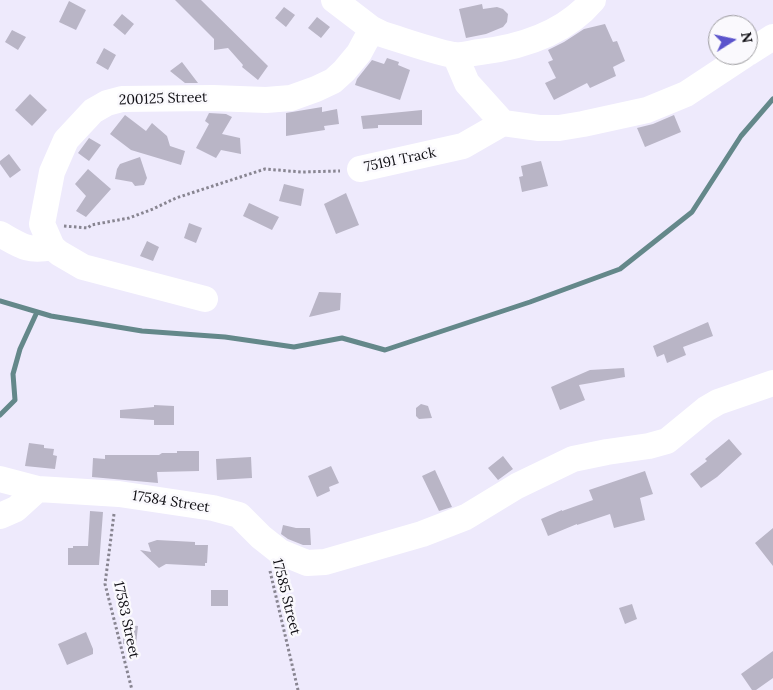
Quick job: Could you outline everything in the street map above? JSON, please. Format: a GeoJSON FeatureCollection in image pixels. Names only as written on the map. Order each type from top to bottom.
{"type":"FeatureCollection","features":[{"type":"Feature","properties":{"kind":"street"},"geometry":{"type":"LineString","coordinates":[[334,0],[372,29],[382,34],[455,55],[501,50],[529,41],[566,25],[586,9],[593,0]]}},
{"type":"Feature","properties":{"kind":"street","name":"200125 Street"},"geometry":{"type":"LineString","coordinates":[[47,235],[52,172],[66,140],[93,111],[107,102],[122,99],[213,98],[266,100],[291,98],[333,81],[359,53],[372,29]]}},
{"type":"Feature","properties":{"kind":"street"},"geometry":{"type":"LineString","coordinates":[[758,47],[773,37]]}},
{"type":"Feature","properties":{"kind":"street"},"geometry":{"type":"LineString","coordinates":[[455,55],[467,83],[503,123],[539,128],[559,128],[583,124],[646,110],[686,94],[730,65]]}},
{"type":"Feature","properties":{"kind":"street","name":"75191 Track"},"geometry":{"type":"LineString","coordinates":[[360,169],[463,146],[503,123]]}},
{"type":"Feature","properties":{"kind":"street"},"geometry":{"type":"LineString","coordinates":[[0,234],[37,250],[47,235],[59,254],[83,267],[205,299]]}},
{"type":"Feature","properties":{"kind":"street","name":"17584 Street"},"geometry":{"type":"LineString","coordinates":[[0,479],[38,489],[119,494],[213,508],[239,515],[261,537],[280,552],[307,563],[325,562],[422,534],[466,518],[517,486],[573,459],[649,446],[667,441],[706,409],[718,402],[773,383]]}},
{"type":"Feature","properties":{"kind":"street"},"geometry":{"type":"LineString","coordinates":[[0,516],[16,509],[38,489]]}},
{"type":"Feature","properties":{"kind":"path","name":"75191 Track"},"geometry":{"type":"LineString","coordinates":[[47,235],[129,218],[176,198],[266,169],[322,173],[360,169]]}},
{"type":"Feature","properties":{"kind":"path","name":"17583 Street"},"geometry":{"type":"LineString","coordinates":[[119,494],[114,516],[105,584],[132,690]]}},
{"type":"Feature","properties":{"kind":"path","name":"17585 Street"},"geometry":{"type":"LineString","coordinates":[[269,570],[298,690]]}},
{"type":"Feature","properties":{"kind":"building"},"geometry":{"type":"Polygon","coordinates":[[[175,0],[201,0],[268,66],[258,80],[242,67],[243,65],[228,48],[214,50],[214,39],[175,0]]]}},
{"type":"Feature","properties":{"kind":"building"},"geometry":{"type":"Polygon","coordinates":[[[69,1],[86,10],[76,30],[59,22],[69,1]]]}},
{"type":"Feature","properties":{"kind":"building"},"geometry":{"type":"Polygon","coordinates":[[[482,4],[483,9],[497,7],[503,9],[508,14],[507,22],[503,27],[486,34],[466,38],[459,9],[482,4]]]}},
{"type":"Feature","properties":{"kind":"building"},"geometry":{"type":"Polygon","coordinates":[[[284,7],[295,15],[286,27],[275,18],[284,7]]]}},
{"type":"Feature","properties":{"kind":"building"},"geometry":{"type":"Polygon","coordinates":[[[122,14],[134,24],[125,35],[113,25],[122,14]]]}},
{"type":"Feature","properties":{"kind":"building"},"geometry":{"type":"Polygon","coordinates":[[[317,17],[330,27],[321,38],[308,28],[317,17]]]}},
{"type":"Feature","properties":{"kind":"building"},"geometry":{"type":"Polygon","coordinates":[[[605,24],[613,42],[617,41],[625,61],[613,67],[616,76],[590,88],[587,83],[554,100],[545,83],[556,78],[548,62],[553,60],[548,50],[584,29],[605,24]]]}},
{"type":"Feature","properties":{"kind":"building"},"geometry":{"type":"Polygon","coordinates":[[[12,30],[26,37],[18,50],[5,42],[12,30]]]}},
{"type":"Feature","properties":{"kind":"building"},"geometry":{"type":"Polygon","coordinates":[[[104,48],[116,55],[108,70],[96,63],[104,48]]]}},
{"type":"Feature","properties":{"kind":"building"},"geometry":{"type":"Polygon","coordinates":[[[387,58],[399,62],[398,65],[410,70],[400,100],[355,85],[357,79],[372,60],[384,64],[387,58]]]}},
{"type":"Feature","properties":{"kind":"building"},"geometry":{"type":"Polygon","coordinates":[[[182,62],[198,83],[185,83],[170,71],[182,62]]]}},
{"type":"Feature","properties":{"kind":"building"},"geometry":{"type":"Polygon","coordinates":[[[30,94],[47,110],[32,126],[15,110],[30,94]]]}},
{"type":"Feature","properties":{"kind":"building"},"geometry":{"type":"Polygon","coordinates":[[[322,107],[322,112],[337,109],[339,124],[324,126],[325,130],[286,136],[286,113],[322,107]]]}},
{"type":"Feature","properties":{"kind":"building"},"geometry":{"type":"Polygon","coordinates":[[[422,110],[422,125],[378,125],[378,128],[363,129],[361,116],[422,110]]]}},
{"type":"Feature","properties":{"kind":"building"},"geometry":{"type":"Polygon","coordinates":[[[209,113],[226,114],[232,117],[222,134],[240,138],[241,154],[221,150],[216,158],[196,148],[209,124],[205,121],[209,113]]]}},
{"type":"Feature","properties":{"kind":"building"},"geometry":{"type":"Polygon","coordinates":[[[125,115],[146,131],[152,123],[167,136],[170,146],[185,151],[181,165],[131,150],[110,134],[125,115]]]}},
{"type":"Feature","properties":{"kind":"building"},"geometry":{"type":"Polygon","coordinates":[[[674,115],[681,132],[645,147],[637,128],[653,124],[674,115]]]}},
{"type":"Feature","properties":{"kind":"building"},"geometry":{"type":"Polygon","coordinates":[[[89,138],[101,145],[89,161],[78,153],[89,138]]]}},
{"type":"Feature","properties":{"kind":"building"},"geometry":{"type":"Polygon","coordinates":[[[9,154],[21,170],[10,178],[0,164],[0,161],[9,154]]]}},
{"type":"Feature","properties":{"kind":"building"},"geometry":{"type":"Polygon","coordinates":[[[140,157],[147,178],[144,185],[135,186],[132,182],[115,179],[120,164],[140,157]]]}},
{"type":"Feature","properties":{"kind":"building"},"geometry":{"type":"Polygon","coordinates":[[[541,161],[548,186],[522,192],[519,177],[523,176],[521,166],[541,161]]]}},
{"type":"Feature","properties":{"kind":"building"},"geometry":{"type":"Polygon","coordinates":[[[88,169],[111,189],[86,217],[76,211],[86,196],[75,184],[88,169]]]}},
{"type":"Feature","properties":{"kind":"building"},"geometry":{"type":"Polygon","coordinates":[[[284,184],[304,189],[301,206],[279,201],[284,184]]]}},
{"type":"Feature","properties":{"kind":"building"},"geometry":{"type":"Polygon","coordinates":[[[346,193],[359,225],[336,234],[324,204],[346,193]]]}},
{"type":"Feature","properties":{"kind":"building"},"geometry":{"type":"Polygon","coordinates":[[[249,203],[279,217],[272,230],[243,216],[249,203]]]}},
{"type":"Feature","properties":{"kind":"building"},"geometry":{"type":"Polygon","coordinates":[[[189,223],[202,228],[196,243],[184,238],[189,223]]]}},
{"type":"Feature","properties":{"kind":"building"},"geometry":{"type":"Polygon","coordinates":[[[147,241],[159,247],[153,261],[140,256],[147,241]]]}},
{"type":"Feature","properties":{"kind":"building"},"geometry":{"type":"Polygon","coordinates":[[[319,292],[341,293],[340,310],[309,317],[319,292]]]}},
{"type":"Feature","properties":{"kind":"building"},"geometry":{"type":"Polygon","coordinates":[[[708,322],[713,336],[683,347],[686,355],[667,363],[664,354],[657,357],[653,346],[708,322]]]}},
{"type":"Feature","properties":{"kind":"building"},"geometry":{"type":"Polygon","coordinates":[[[624,368],[625,377],[579,385],[585,400],[560,410],[551,387],[590,370],[624,368]]]}},
{"type":"Feature","properties":{"kind":"building"},"geometry":{"type":"Polygon","coordinates":[[[421,404],[428,406],[432,418],[419,419],[416,416],[416,408],[421,404]]]}},
{"type":"Feature","properties":{"kind":"building"},"geometry":{"type":"Polygon","coordinates":[[[154,405],[174,406],[174,425],[154,425],[154,420],[120,418],[120,410],[154,407],[154,405]]]}},
{"type":"Feature","properties":{"kind":"building"},"geometry":{"type":"Polygon","coordinates":[[[729,439],[742,454],[717,477],[701,488],[690,474],[707,461],[705,459],[729,439]]]}},
{"type":"Feature","properties":{"kind":"building"},"geometry":{"type":"Polygon","coordinates":[[[29,443],[44,445],[44,448],[54,449],[53,455],[57,456],[55,469],[25,466],[29,443]]]}},
{"type":"Feature","properties":{"kind":"building"},"geometry":{"type":"Polygon","coordinates":[[[177,451],[199,451],[199,471],[157,472],[158,483],[92,477],[93,458],[105,459],[105,455],[159,455],[162,453],[177,453],[177,451]]]}},
{"type":"Feature","properties":{"kind":"building"},"geometry":{"type":"Polygon","coordinates":[[[503,456],[513,469],[498,480],[488,468],[503,456]]]}},
{"type":"Feature","properties":{"kind":"building"},"geometry":{"type":"Polygon","coordinates":[[[251,457],[252,478],[217,480],[216,459],[251,457]]]}},
{"type":"Feature","properties":{"kind":"building"},"geometry":{"type":"Polygon","coordinates":[[[331,466],[339,483],[329,487],[330,491],[317,497],[308,476],[331,466]]]}},
{"type":"Feature","properties":{"kind":"building"},"geometry":{"type":"Polygon","coordinates":[[[435,470],[452,507],[439,511],[422,476],[435,470]]]}},
{"type":"Feature","properties":{"kind":"building"},"geometry":{"type":"Polygon","coordinates":[[[645,471],[653,494],[640,498],[645,520],[614,528],[610,514],[577,524],[548,536],[541,519],[593,500],[589,490],[645,471]]]}},
{"type":"Feature","properties":{"kind":"building"},"geometry":{"type":"Polygon","coordinates":[[[90,511],[103,512],[99,565],[68,565],[68,548],[88,546],[90,511]]]}},
{"type":"Feature","properties":{"kind":"building"},"geometry":{"type":"Polygon","coordinates":[[[283,525],[296,528],[310,528],[311,545],[303,545],[281,534],[283,525]]]}},
{"type":"Feature","properties":{"kind":"building"},"geometry":{"type":"Polygon","coordinates":[[[773,528],[773,566],[755,543],[773,528]]]}},
{"type":"Feature","properties":{"kind":"building"},"geometry":{"type":"Polygon","coordinates":[[[157,540],[195,542],[195,545],[208,545],[207,563],[205,563],[205,566],[166,564],[159,568],[140,550],[151,552],[148,543],[157,540]]]}},
{"type":"Feature","properties":{"kind":"building"},"geometry":{"type":"Polygon","coordinates":[[[211,590],[228,590],[228,606],[211,606],[211,590]]]}},
{"type":"Feature","properties":{"kind":"building"},"geometry":{"type":"Polygon","coordinates":[[[632,604],[637,619],[625,624],[619,608],[632,604]]]}},
{"type":"Feature","properties":{"kind":"building"},"geometry":{"type":"Polygon","coordinates":[[[124,624],[138,626],[136,645],[123,644],[124,624]]]}},
{"type":"Feature","properties":{"kind":"building"},"geometry":{"type":"Polygon","coordinates":[[[86,632],[93,649],[93,654],[67,665],[58,644],[86,632]]]}},
{"type":"Feature","properties":{"kind":"building"},"geometry":{"type":"Polygon","coordinates":[[[773,651],[773,678],[756,690],[752,690],[741,674],[773,651]]]}},
{"type":"Feature","properties":{"kind":"waterway"},"geometry":{"type":"LineString","coordinates":[[0,301],[51,316],[142,331],[225,337],[294,347],[342,338],[385,350],[530,302],[620,269],[692,212],[741,136],[773,99]]}},
{"type":"Feature","properties":{"kind":"waterway"},"geometry":{"type":"LineString","coordinates":[[0,415],[15,400],[13,374],[20,349],[37,312]]}}]}
